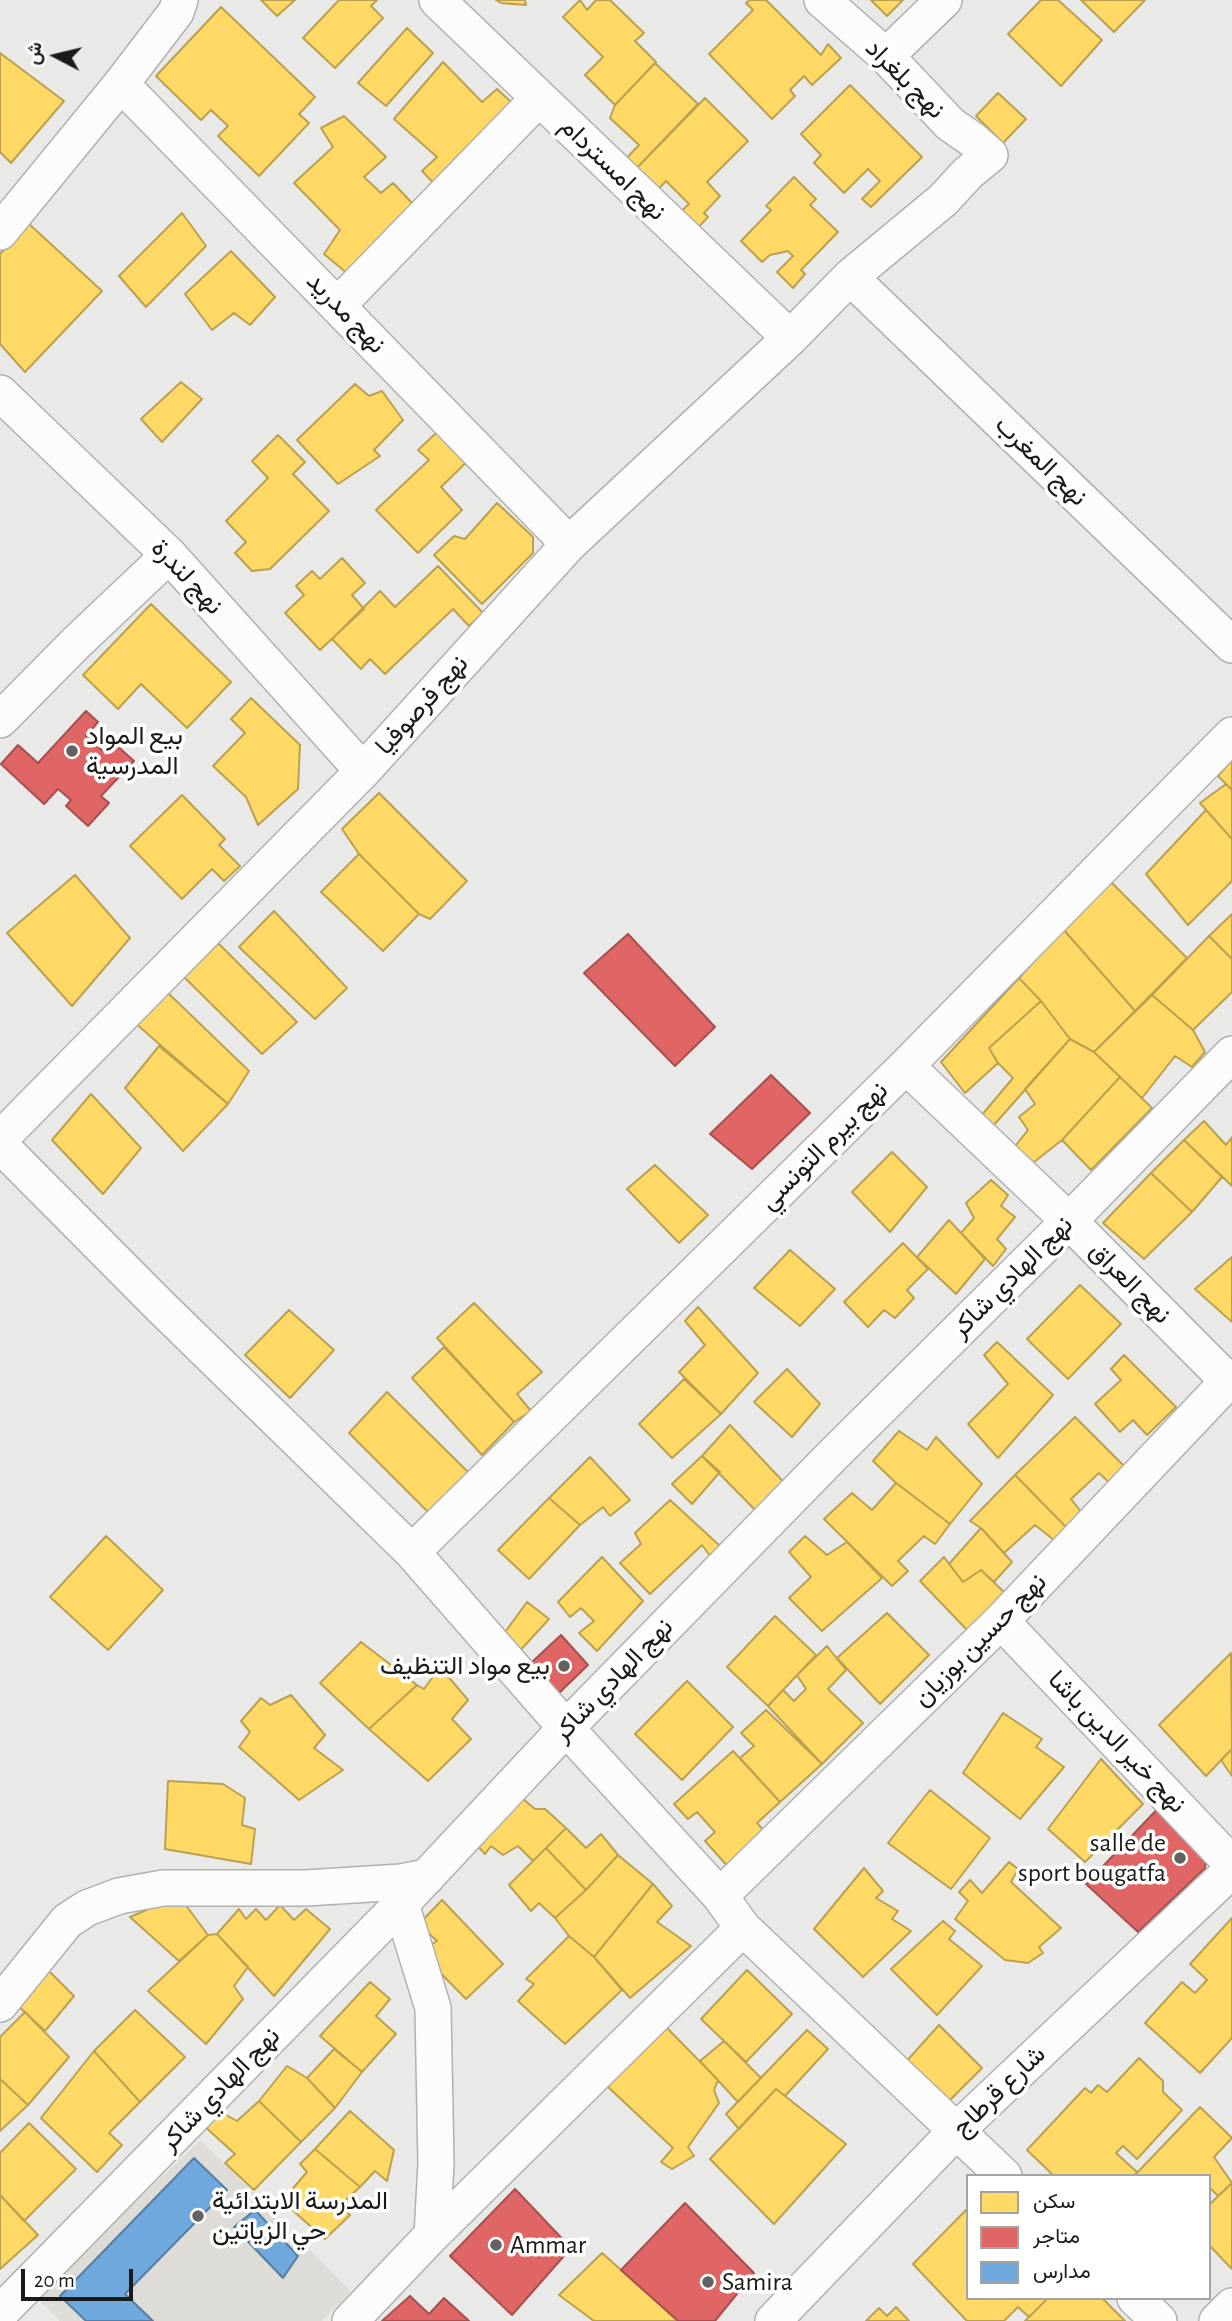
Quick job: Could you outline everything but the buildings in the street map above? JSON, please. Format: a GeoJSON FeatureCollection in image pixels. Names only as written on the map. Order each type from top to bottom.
{"type":"FeatureCollection","features":[{"type":"Feature","properties":{"kind":"street"},"geometry":{"type":"LineString","coordinates":[[0,232],[121,84],[176,12],[180,0]]}},
{"type":"Feature","properties":{"kind":"street","name":"نهج امستردام"},"geometry":{"type":"LineString","coordinates":[[437,0],[790,338]]}},
{"type":"Feature","properties":{"kind":"street","name":"نهج بلغراد"},"geometry":{"type":"LineString","coordinates":[[822,0],[886,56],[950,124],[973,139],[990,155]]}},
{"type":"Feature","properties":{"kind":"street"},"geometry":{"type":"LineString","coordinates":[[886,56],[944,0]]}},
{"type":"Feature","properties":{"kind":"street","name":"نهج مدريد"},"geometry":{"type":"LineString","coordinates":[[121,84],[569,544]]}},
{"type":"Feature","properties":{"kind":"street"},"geometry":{"type":"LineString","coordinates":[[338,305],[539,98]]}},
{"type":"Feature","properties":{"kind":"street","name":"نهج فرصوفيا"},"geometry":{"type":"LineString","coordinates":[[0,1139],[363,771],[569,544],[790,338],[850,277],[943,200],[968,173],[990,155]]}},
{"type":"Feature","properties":{"kind":"street","name":"نهج المغرب"},"geometry":{"type":"LineString","coordinates":[[850,277],[1232,645]]}},
{"type":"Feature","properties":{"kind":"street","name":"نهج لندرة"},"geometry":{"type":"LineString","coordinates":[[0,393],[169,555],[363,771]]}},
{"type":"Feature","properties":{"kind":"street"},"geometry":{"type":"LineString","coordinates":[[0,720],[169,555]]}},
{"type":"Feature","properties":{"kind":"street","name":"نهج بيرم التونسي"},"geometry":{"type":"LineString","coordinates":[[412,1552],[906,1066],[1232,735]]}},
{"type":"Feature","properties":{"kind":"street","name":"نهج الهادي شاكر"},"geometry":{"type":"LineString","coordinates":[[0,2312],[427,1877],[566,1728],[832,1456],[1069,1221],[1232,1054]]}},
{"type":"Feature","properties":{"kind":"street","name":"نهج العراق"},"geometry":{"type":"LineString","coordinates":[[906,1066],[1069,1221],[1231,1381]]}},
{"type":"Feature","properties":{"kind":"street"},"geometry":{"type":"LineString","coordinates":[[0,1145],[412,1552],[566,1728],[720,1896],[743,1928],[1002,2174]]}},
{"type":"Feature","properties":{"kind":"street","name":"نهج حسين بوزيان"},"geometry":{"type":"LineString","coordinates":[[720,1896],[1001,1621],[1231,1381]]}},
{"type":"Feature","properties":{"kind":"street","name":"نهج خير الدين باشا"},"geometry":{"type":"LineString","coordinates":[[1001,1621],[1232,1864]]}},
{"type":"Feature","properties":{"kind":"street","name":"شارع قرطاج"},"geometry":{"type":"LineString","coordinates":[[773,2321],[956,2131],[1232,1870]]}},
{"type":"Feature","properties":{"kind":"street"},"geometry":{"type":"LineString","coordinates":[[0,2004],[67,1921],[87,1908],[119,1896],[163,1888],[306,1888],[401,1882],[427,1877]]}},
{"type":"Feature","properties":{"kind":"street"},"geometry":{"type":"LineString","coordinates":[[401,1903],[433,2008],[436,2164],[432,2235]]}},
{"type":"Feature","properties":{"kind":"street"},"geometry":{"type":"LineString","coordinates":[[352,2320],[432,2235],[743,1928]]}},
{"type":"Feature","properties":{"kind":"street"},"geometry":{"type":"LineString","coordinates":[[1137,2300],[1159,2321]]}},
{"type":"Feature","properties":{"kind":"street"},"geometry":{"type":"LineString","coordinates":[[1217,2321],[1232,2306]]}},
{"type":"Feature","properties":{"kind":"shaded area","name":"المدرسة الابتدائية حي الزياتين"},"geometry":{"type":"Polygon","coordinates":[[[201,2140],[351,2292],[322,2321],[60,2321],[35,2296],[201,2140]]]}},
{"type":"Feature","properties":{"kind":"place","name":"بيع المواد المدرسية"},"geometry":{"type":"Point","coordinates":[72,751]}},
{"type":"Feature","properties":{"kind":"place","name":"بيع مواد التنظيف"},"geometry":{"type":"Point","coordinates":[564,1666]}},
{"type":"Feature","properties":{"kind":"place","name":"salle de sport bougatfa"},"geometry":{"type":"Point","coordinates":[1180,1858]}},
{"type":"Feature","properties":{"kind":"place","name":"المدرسة الابتدائية حي الزياتين"},"geometry":{"type":"Point","coordinates":[198,2216]}},
{"type":"Feature","properties":{"kind":"place","name":"Ammar"},"geometry":{"type":"Point","coordinates":[496,2245]}},
{"type":"Feature","properties":{"kind":"place","name":"Samira"},"geometry":{"type":"Point","coordinates":[708,2282]}}]}
